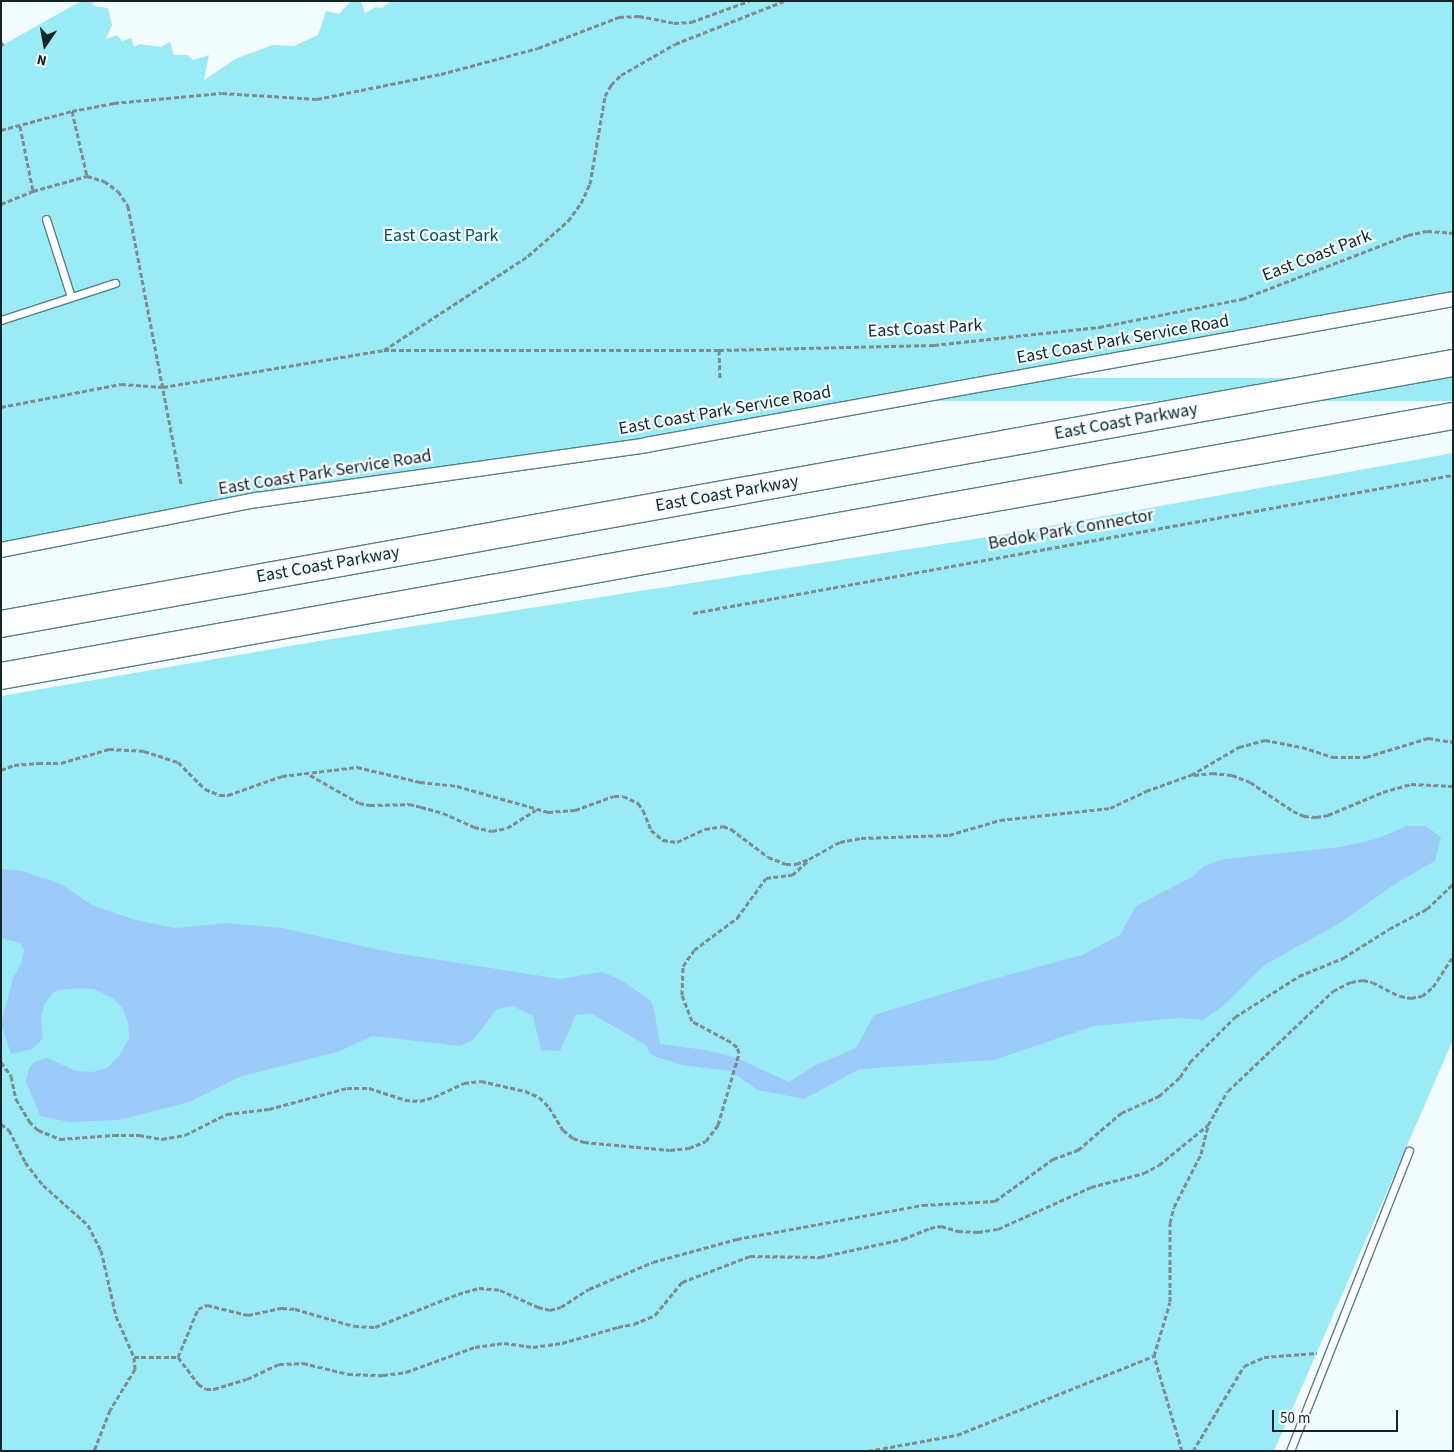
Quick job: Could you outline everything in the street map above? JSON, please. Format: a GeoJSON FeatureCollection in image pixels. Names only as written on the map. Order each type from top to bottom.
{"type":"FeatureCollection","features":[{"type":"Feature","properties":{"kind":"highway","name":"East Coast Parkway"},"geometry":{"type":"LineString","coordinates":[[1,624],[1453,363]]}},
{"type":"Feature","properties":{"kind":"highway"},"geometry":{"type":"LineString","coordinates":[[1,676],[1453,416]]}},
{"type":"Feature","properties":{"kind":"street","name":"East Coast Park Service Road"},"geometry":{"type":"LineString","coordinates":[[1,550],[257,500],[646,446],[1453,299]]}},
{"type":"Feature","properties":{"kind":"lane"},"geometry":{"type":"LineString","coordinates":[[46,219],[71,297]]}},
{"type":"Feature","properties":{"kind":"lane"},"geometry":{"type":"LineString","coordinates":[[1,320],[115,282]]}},
{"type":"Feature","properties":{"kind":"lane"},"geometry":{"type":"LineString","coordinates":[[1290,1451],[1409,1152]]}},
{"type":"Feature","properties":{"kind":"path"},"geometry":{"type":"LineString","coordinates":[[1,130],[72,111],[114,103],[222,93],[317,99],[441,74],[538,48],[620,17],[639,16],[674,23],[691,22],[748,1]]}},
{"type":"Feature","properties":{"kind":"path","name":"East Coast Park"},"geometry":{"type":"LineString","coordinates":[[384,350],[528,256],[568,221],[581,203],[590,184],[605,96],[611,84],[621,75],[675,44],[784,1]]}},
{"type":"Feature","properties":{"kind":"path"},"geometry":{"type":"LineString","coordinates":[[72,111],[87,176]]}},
{"type":"Feature","properties":{"kind":"path"},"geometry":{"type":"LineString","coordinates":[[20,126],[34,191]]}},
{"type":"Feature","properties":{"kind":"path"},"geometry":{"type":"LineString","coordinates":[[1,204],[34,191],[87,176],[104,181],[118,192],[128,206],[180,485]]}},
{"type":"Feature","properties":{"kind":"path","name":"East Coast Park"},"geometry":{"type":"LineString","coordinates":[[1,407],[121,384],[163,387],[384,350],[719,350],[934,344],[1099,327],[1242,299],[1408,235],[1427,231],[1453,234]]}},
{"type":"Feature","properties":{"kind":"path"},"geometry":{"type":"LineString","coordinates":[[719,350],[720,379]]}},
{"type":"Feature","properties":{"kind":"path","name":"Bedok Park Connector"},"geometry":{"type":"LineString","coordinates":[[693,613],[1453,475]]}},
{"type":"Feature","properties":{"kind":"path"},"geometry":{"type":"LineString","coordinates":[[1,770],[14,765],[61,764],[109,749],[144,751],[178,762],[205,789],[220,795],[228,795],[282,776],[357,767],[420,782],[457,786],[548,812],[575,810],[614,796],[623,796],[638,803],[651,830],[663,840],[676,842],[706,829],[723,826],[731,829],[768,857],[786,864],[796,864],[840,842],[861,838],[949,835],[1000,820],[1110,808],[1146,791],[1191,775],[1239,747],[1265,740],[1302,746],[1333,757],[1366,757],[1428,738],[1453,742]]}},
{"type":"Feature","properties":{"kind":"path"},"geometry":{"type":"LineString","coordinates":[[309,774],[359,802],[370,806],[409,804],[443,812],[474,827],[492,831],[507,828],[536,810]]}},
{"type":"Feature","properties":{"kind":"path"},"geometry":{"type":"LineString","coordinates":[[1191,775],[1232,774],[1250,782],[1293,811],[1304,816],[1316,817],[1328,815],[1383,792],[1411,784],[1453,786]]}},
{"type":"Feature","properties":{"kind":"path"},"geometry":{"type":"LineString","coordinates":[[1,1062],[11,1076],[16,1099],[29,1121],[38,1130],[60,1139],[114,1134],[139,1135],[162,1139],[185,1135],[227,1114],[269,1109],[347,1088],[369,1088],[405,1100],[420,1101],[434,1097],[464,1083],[481,1081],[525,1091],[539,1097],[549,1107],[563,1130],[572,1138],[584,1142],[670,1150],[688,1148],[706,1141],[718,1125],[739,1053],[737,1047],[731,1042],[692,1021],[682,995],[683,966],[694,950],[737,918],[766,878],[792,875],[809,859]]}},
{"type":"Feature","properties":{"kind":"path"},"geometry":{"type":"LineString","coordinates":[[178,1357],[195,1314],[207,1305],[248,1315],[282,1308],[296,1309],[354,1326],[375,1327],[458,1294],[479,1288],[500,1290],[538,1307],[550,1310],[561,1307],[589,1289],[653,1262],[737,1239],[922,1205],[995,1201],[1053,1159],[1078,1150],[1121,1113],[1159,1096],[1180,1077],[1190,1062],[1235,1017],[1299,976],[1343,958],[1389,929],[1427,910],[1453,884]]}},
{"type":"Feature","properties":{"kind":"path"},"geometry":{"type":"LineString","coordinates":[[1182,1451],[1154,1356],[1170,1302],[1170,1223],[1174,1207],[1201,1154],[1208,1125],[1228,1091],[1333,991],[1351,982],[1363,980],[1372,982],[1400,996],[1411,998],[1422,996],[1433,987],[1453,956]]}},
{"type":"Feature","properties":{"kind":"path"},"geometry":{"type":"LineString","coordinates":[[1,1124],[9,1130],[25,1162],[43,1185],[88,1225],[101,1250],[116,1316],[134,1357],[135,1368],[110,1410],[94,1451]]}},
{"type":"Feature","properties":{"kind":"path"},"geometry":{"type":"LineString","coordinates":[[178,1357],[198,1384],[206,1389],[214,1390],[247,1379],[279,1364],[303,1363],[348,1374],[383,1375],[406,1372],[475,1347],[504,1343],[533,1347],[562,1343],[634,1324],[655,1316],[682,1282],[750,1256],[820,1257],[903,1240],[930,1228],[942,1226],[958,1231],[978,1232],[998,1229],[1090,1187],[1144,1173],[1159,1165],[1208,1125]]}},
{"type":"Feature","properties":{"kind":"path"},"geometry":{"type":"LineString","coordinates":[[1193,1451],[1244,1366],[1264,1357],[1330,1352]]}},
{"type":"Feature","properties":{"kind":"path"},"geometry":{"type":"LineString","coordinates":[[868,1451],[957,1435],[1154,1356]]}},
{"type":"Feature","properties":{"kind":"path"},"geometry":{"type":"LineString","coordinates":[[134,1357],[178,1357]]}},
{"type":"Feature","properties":{"kind":"green space","name":"East Coast Park"},"geometry":{"type":"Polygon","coordinates":[[[81,1],[92,1],[94,6],[108,8],[112,25],[106,39],[117,35],[122,41],[131,38],[134,47],[139,44],[161,47],[170,42],[174,55],[187,55],[193,60],[209,55],[204,80],[237,58],[273,45],[294,46],[318,35],[326,11],[339,14],[351,1],[361,1],[365,13],[376,7],[382,8],[391,1],[1453,1],[1453,291],[605,453],[1,546],[1,46],[81,1]]]}},
{"type":"Feature","properties":{"kind":"green space"},"geometry":{"type":"Polygon","coordinates":[[[1,378],[1453,378],[1453,401],[1,401],[1,378]]]}},
{"type":"Feature","properties":{"kind":"green space"},"geometry":{"type":"Polygon","coordinates":[[[1453,453],[1453,1040],[1274,1451],[1,1451],[1,696],[319,641],[1000,535],[1453,453]]]}},
{"type":"Feature","properties":{"kind":"shaded area"},"geometry":{"type":"Polygon","coordinates":[[[1407,826],[1426,826],[1441,837],[1435,861],[1395,884],[1340,923],[1264,965],[1223,1006],[1203,1020],[1178,1018],[1094,1026],[994,1060],[860,1069],[804,1099],[758,1090],[730,1071],[682,1065],[657,1057],[650,1054],[646,1045],[592,1014],[576,1015],[560,1051],[541,1050],[533,1016],[513,1006],[497,1009],[473,1040],[460,1046],[372,1036],[340,1051],[239,1077],[189,1102],[119,1120],[69,1122],[40,1116],[26,1081],[29,1068],[34,1062],[47,1058],[76,1071],[93,1072],[107,1068],[119,1056],[129,1038],[128,1022],[123,1009],[113,998],[94,989],[59,990],[53,993],[44,1004],[41,1020],[43,1037],[40,1042],[32,1049],[11,1054],[1,1024],[13,978],[21,964],[24,951],[20,943],[1,938],[1,869],[22,871],[61,884],[92,905],[136,920],[175,928],[227,923],[282,928],[389,952],[560,979],[602,972],[621,980],[650,1000],[654,1009],[660,1044],[706,1050],[737,1058],[789,1082],[814,1066],[856,1048],[874,1015],[982,982],[1082,955],[1120,935],[1136,906],[1192,877],[1204,866],[1224,859],[1340,847],[1376,839],[1407,826]]]}}]}
